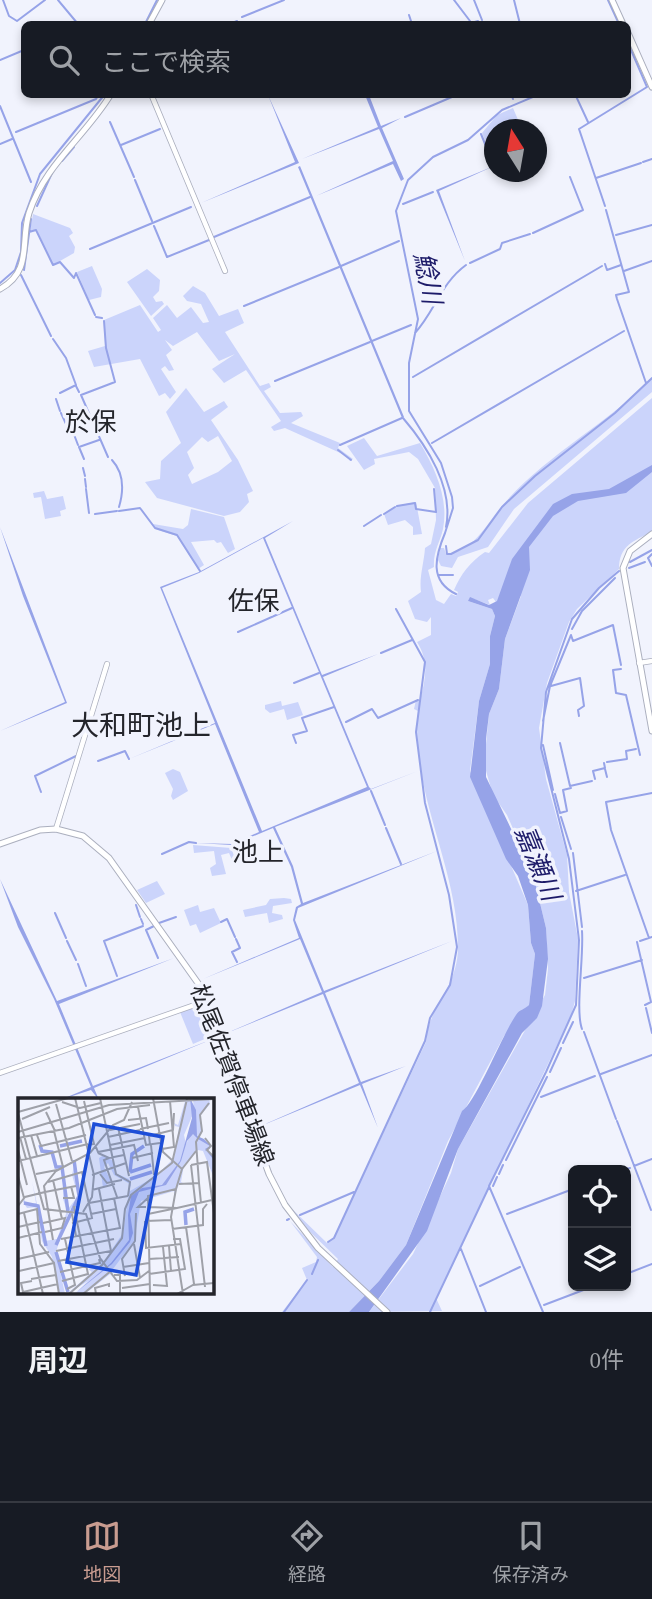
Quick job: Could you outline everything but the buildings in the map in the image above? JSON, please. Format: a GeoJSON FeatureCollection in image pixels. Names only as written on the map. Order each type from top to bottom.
{"type":"FeatureCollection","features":[{"type":"Feature","properties":{"kind":"main road"},"geometry":{"type":"LineString","coordinates":[[151,21],[162,0]]}},
{"type":"Feature","properties":{"kind":"main road"},"geometry":{"type":"LineString","coordinates":[[612,0],[622,21]]}},
{"type":"Feature","properties":{"kind":"main road"},"geometry":{"type":"LineString","coordinates":[[631,40],[652,87]]}},
{"type":"Feature","properties":{"kind":"main road"},"geometry":{"type":"LineString","coordinates":[[0,289],[15,278],[23,265],[29,214],[43,178],[108,98]]}},
{"type":"Feature","properties":{"kind":"main road"},"geometry":{"type":"LineString","coordinates":[[652,534],[630,551],[623,568],[652,727]]}},
{"type":"Feature","properties":{"kind":"main road"},"geometry":{"type":"LineString","coordinates":[[0,844],[40,830],[56,829]]}},
{"type":"Feature","properties":{"kind":"main road","name":"松尾佐賀停車場線"},"geometry":{"type":"LineString","coordinates":[[56,829],[83,836],[109,858],[196,979],[273,1182],[296,1221],[334,1263],[387,1312]]}},
{"type":"Feature","properties":{"kind":"street"},"geometry":{"type":"LineString","coordinates":[[153,98],[225,271]]}},
{"type":"Feature","properties":{"kind":"street"},"geometry":{"type":"LineString","coordinates":[[639,663],[652,661]]}},
{"type":"Feature","properties":{"kind":"street"},"geometry":{"type":"LineString","coordinates":[[56,829],[107,664]]}},
{"type":"Feature","properties":{"kind":"street"},"geometry":{"type":"LineString","coordinates":[[0,1073],[206,1000]]}},
{"type":"Feature","properties":{"kind":"shaded area"},"geometry":{"type":"Polygon","coordinates":[[[513,108],[518,119],[494,119],[513,108]]]}},
{"type":"Feature","properties":{"kind":"shaded area"},"geometry":{"type":"Polygon","coordinates":[[[33,214],[70,228],[73,233],[69,236],[75,247],[74,253],[53,265],[37,230],[30,231],[33,214]]]}},
{"type":"Feature","properties":{"kind":"shaded area"},"geometry":{"type":"Polygon","coordinates":[[[92,266],[102,289],[101,297],[89,300],[77,272],[92,266]]]}},
{"type":"Feature","properties":{"kind":"shaded area"},"geometry":{"type":"Polygon","coordinates":[[[147,269],[160,280],[159,291],[153,297],[156,302],[162,301],[164,304],[151,316],[127,282],[147,269]]]}},
{"type":"Feature","properties":{"kind":"shaded area"},"geometry":{"type":"Polygon","coordinates":[[[193,286],[205,293],[219,316],[238,309],[244,323],[225,332],[260,386],[269,383],[271,387],[264,391],[280,413],[301,412],[303,416],[291,423],[340,443],[338,448],[353,459],[350,461],[347,456],[285,428],[274,431],[271,427],[281,421],[246,370],[224,383],[212,369],[235,354],[219,361],[197,332],[173,346],[165,340],[172,350],[166,355],[174,370],[169,371],[165,366],[161,369],[176,392],[170,399],[165,393],[159,396],[140,359],[94,367],[88,351],[105,346],[104,320],[140,305],[158,332],[161,330],[153,318],[167,305],[177,318],[191,307],[203,323],[209,322],[201,304],[187,301],[183,296],[193,286]]]}},
{"type":"Feature","properties":{"kind":"shaded area"},"geometry":{"type":"Polygon","coordinates":[[[652,378],[652,392],[514,509],[488,547],[458,557],[452,568],[441,566],[438,560],[440,548],[444,548],[446,554],[456,552],[471,543],[501,507],[536,472],[615,411],[652,378]]]}},
{"type":"Feature","properties":{"kind":"shaded area"},"geometry":{"type":"Polygon","coordinates":[[[186,388],[204,412],[224,401],[228,407],[211,420],[238,460],[253,491],[247,494],[249,502],[240,512],[224,516],[157,498],[145,482],[160,479],[161,461],[181,443],[166,412],[186,388]],[[218,436],[208,442],[202,437],[187,452],[194,468],[188,475],[192,484],[218,472],[232,461],[218,436]]]}},
{"type":"Feature","properties":{"kind":"shaded area"},"geometry":{"type":"Polygon","coordinates":[[[652,398],[652,532],[628,545],[621,555],[619,569],[577,609],[569,622],[547,683],[539,728],[546,779],[567,855],[569,892],[578,939],[575,1001],[571,1016],[436,1298],[442,1311],[369,1312],[413,1254],[451,1173],[458,1149],[545,995],[548,969],[546,928],[533,874],[507,815],[493,795],[484,764],[489,714],[499,689],[505,639],[521,596],[496,602],[493,598],[488,600],[490,605],[474,599],[468,601],[492,609],[495,616],[490,636],[490,664],[479,701],[470,771],[528,905],[531,943],[535,954],[529,1005],[504,1036],[448,1141],[406,1245],[379,1281],[349,1312],[282,1312],[307,1280],[302,1268],[316,1262],[317,1257],[290,1221],[333,1267],[338,1259],[306,1228],[290,1207],[327,1243],[334,1238],[426,1042],[432,1018],[457,961],[456,917],[421,771],[417,741],[418,711],[414,709],[416,700],[420,700],[425,670],[417,642],[431,635],[431,617],[427,622],[415,619],[408,601],[421,592],[425,548],[431,544],[436,520],[435,488],[418,459],[409,452],[374,459],[375,464],[364,470],[347,446],[364,438],[377,456],[420,443],[435,473],[444,506],[443,529],[434,567],[428,570],[436,600],[444,604],[451,594],[456,596],[458,592],[454,590],[467,569],[485,552],[489,553],[528,503],[652,398]]]}},
{"type":"Feature","properties":{"kind":"shaded area"},"geometry":{"type":"Polygon","coordinates":[[[44,491],[47,499],[63,496],[66,509],[60,511],[61,516],[45,519],[41,497],[34,498],[33,493],[44,491]]]}},
{"type":"Feature","properties":{"kind":"shaded area"},"geometry":{"type":"Polygon","coordinates":[[[416,502],[422,534],[413,535],[413,527],[405,520],[388,525],[384,514],[396,506],[416,502]]]}},
{"type":"Feature","properties":{"kind":"shaded area"},"geometry":{"type":"Polygon","coordinates":[[[191,509],[224,517],[235,549],[228,553],[221,542],[214,540],[191,542],[204,565],[198,569],[177,536],[155,529],[153,524],[183,529],[188,525],[191,509]]]}},
{"type":"Feature","properties":{"kind":"shaded area"},"geometry":{"type":"Polygon","coordinates":[[[281,701],[282,706],[298,702],[303,715],[287,720],[284,709],[270,713],[265,709],[265,705],[281,701]]]}},
{"type":"Feature","properties":{"kind":"shaded area"},"geometry":{"type":"Polygon","coordinates":[[[173,769],[180,772],[188,791],[173,800],[173,789],[165,773],[173,769]]]}},
{"type":"Feature","properties":{"kind":"shaded area"},"geometry":{"type":"Polygon","coordinates":[[[193,845],[231,848],[235,858],[232,860],[229,853],[221,855],[226,874],[212,876],[210,868],[216,864],[214,851],[194,853],[193,845]]]}},
{"type":"Feature","properties":{"kind":"shaded area"},"geometry":{"type":"Polygon","coordinates":[[[157,881],[165,894],[146,903],[137,890],[157,881]]]}},
{"type":"Feature","properties":{"kind":"shaded area"},"geometry":{"type":"Polygon","coordinates":[[[270,899],[291,899],[292,903],[273,906],[272,913],[282,915],[283,919],[269,923],[267,913],[245,917],[243,910],[266,905],[270,899]]]}},
{"type":"Feature","properties":{"kind":"shaded area"},"geometry":{"type":"Polygon","coordinates":[[[198,905],[200,912],[214,908],[221,923],[200,933],[196,924],[190,926],[184,910],[198,905]]]}},
{"type":"Feature","properties":{"kind":"shaded area"},"geometry":{"type":"Polygon","coordinates":[[[197,1006],[205,1010],[214,1035],[193,1044],[180,1012],[197,1006]]]}},
{"type":"Feature","properties":{"kind":"water"},"geometry":{"type":"Polygon","coordinates":[[[269,98],[299,163],[201,203],[295,162],[269,98]]]}},
{"type":"Feature","properties":{"kind":"water"},"geometry":{"type":"Polygon","coordinates":[[[366,98],[370,98],[381,126],[401,118],[382,128],[404,179],[401,181],[393,164],[316,196],[393,161],[379,129],[302,159],[378,127],[366,98]]]}},
{"type":"Feature","properties":{"kind":"water"},"geometry":{"type":"Polygon","coordinates":[[[300,166],[404,417],[402,418],[298,167],[300,166]]]}},
{"type":"Feature","properties":{"kind":"water"},"geometry":{"type":"Polygon","coordinates":[[[484,170],[439,191],[465,261],[436,190],[484,170]]]}},
{"type":"Feature","properties":{"kind":"water"},"geometry":{"type":"Polygon","coordinates":[[[652,465],[652,472],[626,493],[578,501],[553,516],[529,547],[530,570],[505,639],[499,689],[489,714],[486,777],[533,874],[546,928],[548,959],[542,1006],[537,1018],[522,1033],[458,1149],[427,1231],[369,1312],[349,1312],[379,1281],[406,1245],[462,1111],[474,1095],[516,1015],[529,1005],[535,954],[531,943],[528,905],[518,876],[506,859],[470,777],[479,701],[490,664],[490,636],[495,616],[492,609],[468,601],[470,597],[489,605],[497,601],[512,559],[553,504],[572,494],[609,489],[652,465]]]}},
{"type":"Feature","properties":{"kind":"water"},"geometry":{"type":"Polygon","coordinates":[[[293,521],[265,538],[322,675],[378,654],[323,677],[369,787],[371,789],[418,771],[275,827],[293,866],[303,903],[437,851],[298,908],[295,920],[324,991],[452,941],[325,993],[361,1082],[406,1066],[362,1084],[378,1128],[360,1085],[256,1128],[359,1083],[323,994],[222,1035],[322,992],[300,939],[203,979],[299,938],[293,920],[296,907],[301,904],[291,867],[273,828],[232,845],[196,843],[232,844],[259,832],[215,724],[129,759],[215,723],[160,587],[199,572],[293,521]],[[263,538],[199,573],[162,588],[262,831],[367,787],[263,538]]]}},
{"type":"Feature","properties":{"kind":"water"},"geometry":{"type":"Polygon","coordinates":[[[0,527],[67,703],[0,731],[65,702],[23,596],[0,527]]]}},
{"type":"Feature","properties":{"kind":"water"},"geometry":{"type":"Polygon","coordinates":[[[0,879],[57,1001],[174,958],[59,1004],[93,1086],[215,1038],[94,1088],[98,1098],[91,1090],[65,1098],[91,1087],[54,999],[18,927],[0,879]]]}},
{"type":"Feature","properties":{"kind":"waterway"},"geometry":{"type":"LineString","coordinates":[[3,0],[9,16],[17,21],[45,0]]}},
{"type":"Feature","properties":{"kind":"waterway"},"geometry":{"type":"LineString","coordinates":[[58,0],[76,21]]}},
{"type":"Feature","properties":{"kind":"waterway"},"geometry":{"type":"LineString","coordinates":[[146,21],[157,0]]}},
{"type":"Feature","properties":{"kind":"waterway"},"geometry":{"type":"LineString","coordinates":[[242,17],[284,0]]}},
{"type":"Feature","properties":{"kind":"waterway"},"geometry":{"type":"LineString","coordinates":[[454,0],[470,21]]}},
{"type":"Feature","properties":{"kind":"waterway"},"geometry":{"type":"LineString","coordinates":[[474,0],[482,20]]}},
{"type":"Feature","properties":{"kind":"waterway","name":"鯰川"},"geometry":{"type":"LineString","coordinates":[[514,0],[519,21]]}},
{"type":"Feature","properties":{"kind":"waterway"},"geometry":{"type":"LineString","coordinates":[[608,0],[618,21]]}},
{"type":"Feature","properties":{"kind":"waterway"},"geometry":{"type":"LineString","coordinates":[[409,15],[411,21]]}},
{"type":"Feature","properties":{"kind":"waterway"},"geometry":{"type":"LineString","coordinates":[[631,50],[647,87],[631,97]]}},
{"type":"Feature","properties":{"kind":"waterway"},"geometry":{"type":"LineString","coordinates":[[0,60],[21,51]]}},
{"type":"Feature","properties":{"kind":"waterway"},"geometry":{"type":"LineString","coordinates":[[16,132],[97,98]]}},
{"type":"Feature","properties":{"kind":"waterway"},"geometry":{"type":"LineString","coordinates":[[0,283],[15,270],[21,252],[22,223],[40,174],[102,98]]}},
{"type":"Feature","properties":{"kind":"waterway"},"geometry":{"type":"LineString","coordinates":[[405,117],[450,98]]}},
{"type":"Feature","properties":{"kind":"waterway","name":"鯰川"},"geometry":{"type":"LineString","coordinates":[[445,533],[453,508],[452,497],[441,463],[409,411],[409,363],[418,319],[396,211],[408,180],[433,157],[468,140],[502,110],[530,98]]}},
{"type":"Feature","properties":{"kind":"waterway"},"geometry":{"type":"LineString","coordinates":[[577,98],[588,122]]}},
{"type":"Feature","properties":{"kind":"waterway"},"geometry":{"type":"LineString","coordinates":[[605,206],[579,129],[629,98]]}},
{"type":"Feature","properties":{"kind":"waterway"},"geometry":{"type":"LineString","coordinates":[[0,106],[31,182]]}},
{"type":"Feature","properties":{"kind":"waterway"},"geometry":{"type":"LineString","coordinates":[[110,122],[134,177]]}},
{"type":"Feature","properties":{"kind":"waterway"},"geometry":{"type":"LineString","coordinates":[[121,145],[160,129]]}},
{"type":"Feature","properties":{"kind":"waterway"},"geometry":{"type":"LineString","coordinates":[[481,134],[484,141]]}},
{"type":"Feature","properties":{"kind":"waterway"},"geometry":{"type":"LineString","coordinates":[[0,144],[12,139]]}},
{"type":"Feature","properties":{"kind":"waterway"},"geometry":{"type":"LineString","coordinates":[[62,161],[74,147]]}},
{"type":"Feature","properties":{"kind":"waterway"},"geometry":{"type":"LineString","coordinates":[[643,162],[652,159]]}},
{"type":"Feature","properties":{"kind":"waterway"},"geometry":{"type":"LineString","coordinates":[[596,178],[641,163]]}},
{"type":"Feature","properties":{"kind":"waterway"},"geometry":{"type":"LineString","coordinates":[[37,206],[52,173]]}},
{"type":"Feature","properties":{"kind":"waterway"},"geometry":{"type":"LineString","coordinates":[[533,233],[583,210],[570,177]]}},
{"type":"Feature","properties":{"kind":"waterway"},"geometry":{"type":"LineString","coordinates":[[135,180],[152,221]]}},
{"type":"Feature","properties":{"kind":"waterway"},"geometry":{"type":"LineString","coordinates":[[403,204],[433,192]]}},
{"type":"Feature","properties":{"kind":"waterway"},"geometry":{"type":"LineString","coordinates":[[214,237],[310,197]]}},
{"type":"Feature","properties":{"kind":"waterway"},"geometry":{"type":"LineString","coordinates":[[90,249],[191,207]]}},
{"type":"Feature","properties":{"kind":"waterway"},"geometry":{"type":"LineString","coordinates":[[606,210],[629,292],[616,295],[646,383]]}},
{"type":"Feature","properties":{"kind":"waterway"},"geometry":{"type":"LineString","coordinates":[[24,270],[31,219]]}},
{"type":"Feature","properties":{"kind":"waterway"},"geometry":{"type":"LineString","coordinates":[[616,235],[652,225]]}},
{"type":"Feature","properties":{"kind":"waterway"},"geometry":{"type":"LineString","coordinates":[[154,226],[167,257],[209,240]]}},
{"type":"Feature","properties":{"kind":"waterway"},"geometry":{"type":"LineString","coordinates":[[29,232],[36,230],[53,265],[60,262],[74,278],[76,273],[95,315]]}},
{"type":"Feature","properties":{"kind":"waterway"},"geometry":{"type":"LineString","coordinates":[[470,263],[500,249],[502,243],[530,234]]}},
{"type":"Feature","properties":{"kind":"waterway"},"geometry":{"type":"LineString","coordinates":[[341,266],[399,241]]}},
{"type":"Feature","properties":{"kind":"waterway"},"geometry":{"type":"LineString","coordinates":[[624,271],[652,261]]}},
{"type":"Feature","properties":{"kind":"waterway"},"geometry":{"type":"LineString","coordinates":[[605,264],[607,270],[621,265]]}},
{"type":"Feature","properties":{"kind":"waterway"},"geometry":{"type":"LineString","coordinates":[[415,333],[450,280],[466,265]]}},
{"type":"Feature","properties":{"kind":"waterway"},"geometry":{"type":"LineString","coordinates":[[413,377],[602,266]]}},
{"type":"Feature","properties":{"kind":"waterway"},"geometry":{"type":"LineString","coordinates":[[244,306],[339,267]]}},
{"type":"Feature","properties":{"kind":"waterway"},"geometry":{"type":"LineString","coordinates":[[21,275],[51,336]]}},
{"type":"Feature","properties":{"kind":"waterway"},"geometry":{"type":"LineString","coordinates":[[96,317],[102,318]]}},
{"type":"Feature","properties":{"kind":"waterway"},"geometry":{"type":"LineString","coordinates":[[104,321],[106,348],[115,382],[81,395],[108,457]]}},
{"type":"Feature","properties":{"kind":"waterway"},"geometry":{"type":"LineString","coordinates":[[372,341],[411,325]]}},
{"type":"Feature","properties":{"kind":"waterway"},"geometry":{"type":"LineString","coordinates":[[432,443],[624,331]]}},
{"type":"Feature","properties":{"kind":"waterway"},"geometry":{"type":"LineString","coordinates":[[53,339],[66,358],[76,385],[60,393]]}},
{"type":"Feature","properties":{"kind":"waterway"},"geometry":{"type":"LineString","coordinates":[[275,381],[370,342]]}},
{"type":"Feature","properties":{"kind":"waterway"},"geometry":{"type":"LineString","coordinates":[[446,546],[447,554],[451,554],[478,540],[502,507],[535,476],[615,413],[652,378]]}},
{"type":"Feature","properties":{"kind":"waterway"},"geometry":{"type":"LineString","coordinates":[[76,386],[79,392]]}},
{"type":"Feature","properties":{"kind":"waterway"},"geometry":{"type":"LineString","coordinates":[[56,399],[60,411]]}},
{"type":"Feature","properties":{"kind":"waterway"},"geometry":{"type":"LineString","coordinates":[[61,413],[66,424]]}},
{"type":"Feature","properties":{"kind":"waterway"},"geometry":{"type":"LineString","coordinates":[[340,445],[402,418]]}},
{"type":"Feature","properties":{"kind":"waterway"},"geometry":{"type":"LineString","coordinates":[[403,418],[421,441],[442,483],[446,497],[446,527]]}},
{"type":"Feature","properties":{"kind":"waterway"},"geometry":{"type":"LineString","coordinates":[[70,424],[78,445]]}},
{"type":"Feature","properties":{"kind":"waterway"},"geometry":{"type":"LineString","coordinates":[[84,459],[79,447],[99,440]]}},
{"type":"Feature","properties":{"kind":"waterway"},"geometry":{"type":"LineString","coordinates":[[338,450],[351,460]]}},
{"type":"Feature","properties":{"kind":"waterway"},"geometry":{"type":"LineString","coordinates":[[112,460],[119,470],[122,482],[119,507]]}},
{"type":"Feature","properties":{"kind":"waterway"},"geometry":{"type":"LineString","coordinates":[[83,468],[85,476]]}},
{"type":"Feature","properties":{"kind":"waterway"},"geometry":{"type":"LineString","coordinates":[[85,479],[86,487]]}},
{"type":"Feature","properties":{"kind":"waterway"},"geometry":{"type":"LineString","coordinates":[[86,489],[89,513]]}},
{"type":"Feature","properties":{"kind":"waterway"},"geometry":{"type":"LineString","coordinates":[[397,506],[415,503],[416,509],[436,512],[434,489]]}},
{"type":"Feature","properties":{"kind":"waterway"},"geometry":{"type":"LineString","coordinates":[[384,514],[395,507]]}},
{"type":"Feature","properties":{"kind":"waterway"},"geometry":{"type":"LineString","coordinates":[[119,511],[140,508],[155,528],[177,535],[200,571]]}},
{"type":"Feature","properties":{"kind":"waterway"},"geometry":{"type":"LineString","coordinates":[[95,514],[117,511]]}},
{"type":"Feature","properties":{"kind":"waterway"},"geometry":{"type":"LineString","coordinates":[[364,526],[381,515]]}},
{"type":"Feature","properties":{"kind":"waterway"},"geometry":{"type":"LineString","coordinates":[[445,533],[437,559],[438,575],[447,589],[456,594]]}},
{"type":"Feature","properties":{"kind":"waterway"},"geometry":{"type":"LineString","coordinates":[[630,562],[652,550]]}},
{"type":"Feature","properties":{"kind":"waterway"},"geometry":{"type":"LineString","coordinates":[[652,554],[648,558],[652,566]]}},
{"type":"Feature","properties":{"kind":"waterway"},"geometry":{"type":"LineString","coordinates":[[629,568],[645,562]]}},
{"type":"Feature","properties":{"kind":"waterway","name":"嘉瀬川"},"geometry":{"type":"LineString","coordinates":[[543,1312],[489,1186],[576,1005],[579,940],[569,859],[541,748],[546,692],[572,619],[599,588],[619,571]]}},
{"type":"Feature","properties":{"kind":"waterway"},"geometry":{"type":"LineString","coordinates":[[439,575],[453,575]]}},
{"type":"Feature","properties":{"kind":"waterway"},"geometry":{"type":"LineString","coordinates":[[572,629],[582,611],[615,578]]}},
{"type":"Feature","properties":{"kind":"waterway"},"geometry":{"type":"LineString","coordinates":[[238,632],[292,608]]}},
{"type":"Feature","properties":{"kind":"waterway"},"geometry":{"type":"LineString","coordinates":[[328,1242],[334,1238],[425,1041],[430,1018],[450,985],[457,947],[449,895],[425,803],[416,732],[425,662],[396,609]]}},
{"type":"Feature","properties":{"kind":"waterway"},"geometry":{"type":"LineString","coordinates":[[543,721],[550,686],[571,635],[573,641],[613,625],[621,665]]}},
{"type":"Feature","properties":{"kind":"waterway"},"geometry":{"type":"LineString","coordinates":[[381,653],[412,640]]}},
{"type":"Feature","properties":{"kind":"waterway"},"geometry":{"type":"LineString","coordinates":[[621,669],[613,670],[616,693],[626,695],[640,755]]}},
{"type":"Feature","properties":{"kind":"waterway"},"geometry":{"type":"LineString","coordinates":[[294,683],[319,673]]}},
{"type":"Feature","properties":{"kind":"waterway"},"geometry":{"type":"LineString","coordinates":[[551,686],[580,678],[584,706],[578,710],[579,716]]}},
{"type":"Feature","properties":{"kind":"waterway"},"geometry":{"type":"LineString","coordinates":[[346,722],[372,709],[378,718],[418,700]]}},
{"type":"Feature","properties":{"kind":"waterway"},"geometry":{"type":"LineString","coordinates":[[296,743],[293,735],[307,731],[302,718],[334,707]]}},
{"type":"Feature","properties":{"kind":"waterway"},"geometry":{"type":"LineString","coordinates":[[560,743],[570,786],[592,781]]}},
{"type":"Feature","properties":{"kind":"waterway"},"geometry":{"type":"LineString","coordinates":[[543,745],[553,790]]}},
{"type":"Feature","properties":{"kind":"waterway"},"geometry":{"type":"LineString","coordinates":[[607,762],[627,759],[626,751],[636,749]]}},
{"type":"Feature","properties":{"kind":"waterway"},"geometry":{"type":"LineString","coordinates":[[98,761],[125,751],[129,759]]}},
{"type":"Feature","properties":{"kind":"waterway"},"geometry":{"type":"LineString","coordinates":[[41,792],[35,776],[76,756]]}},
{"type":"Feature","properties":{"kind":"waterway"},"geometry":{"type":"LineString","coordinates":[[595,779],[593,771],[605,768],[604,763]]}},
{"type":"Feature","properties":{"kind":"waterway"},"geometry":{"type":"LineString","coordinates":[[605,769],[607,777]]}},
{"type":"Feature","properties":{"kind":"waterway"},"geometry":{"type":"LineString","coordinates":[[555,794],[560,813],[567,811],[563,790],[571,788]]}},
{"type":"Feature","properties":{"kind":"waterway"},"geometry":{"type":"LineString","coordinates":[[371,791],[385,825]]}},
{"type":"Feature","properties":{"kind":"waterway"},"geometry":{"type":"LineString","coordinates":[[649,938],[611,830],[606,802],[652,793]]}},
{"type":"Feature","properties":{"kind":"waterway"},"geometry":{"type":"LineString","coordinates":[[561,817],[571,849]]}},
{"type":"Feature","properties":{"kind":"waterway"},"geometry":{"type":"LineString","coordinates":[[386,828],[401,864]]}},
{"type":"Feature","properties":{"kind":"waterway"},"geometry":{"type":"LineString","coordinates":[[162,854],[189,842],[196,843]]}},
{"type":"Feature","properties":{"kind":"waterway","name":"嘉瀬川"},"geometry":{"type":"LineString","coordinates":[[573,853],[582,927]]}},
{"type":"Feature","properties":{"kind":"waterway","name":"嘉瀬川"},"geometry":{"type":"LineString","coordinates":[[576,891],[625,875]]}},
{"type":"Feature","properties":{"kind":"waterway"},"geometry":{"type":"LineString","coordinates":[[136,905],[140,917]]}},
{"type":"Feature","properties":{"kind":"waterway"},"geometry":{"type":"LineString","coordinates":[[55,913],[66,938]]}},
{"type":"Feature","properties":{"kind":"waterway"},"geometry":{"type":"LineString","coordinates":[[159,923],[176,917]]}},
{"type":"Feature","properties":{"kind":"waterway"},"geometry":{"type":"LineString","coordinates":[[141,919],[143,924]]}},
{"type":"Feature","properties":{"kind":"waterway"},"geometry":{"type":"LineString","coordinates":[[221,922],[227,919],[235,937]]}},
{"type":"Feature","properties":{"kind":"waterway"},"geometry":{"type":"LineString","coordinates":[[117,976],[104,941],[143,926]]}},
{"type":"Feature","properties":{"kind":"waterway"},"geometry":{"type":"LineString","coordinates":[[154,926],[146,930],[158,958]]}},
{"type":"Feature","properties":{"kind":"waterway"},"geometry":{"type":"LineString","coordinates":[[582,931],[579,1009],[582,1029]]}},
{"type":"Feature","properties":{"kind":"waterway"},"geometry":{"type":"LineString","coordinates":[[640,941],[652,937]]}},
{"type":"Feature","properties":{"kind":"waterway"},"geometry":{"type":"LineString","coordinates":[[236,939],[240,948],[232,952],[237,962]]}},
{"type":"Feature","properties":{"kind":"waterway"},"geometry":{"type":"LineString","coordinates":[[67,941],[76,960]]}},
{"type":"Feature","properties":{"kind":"waterway"},"geometry":{"type":"LineString","coordinates":[[637,942],[651,1002],[645,1005]]}},
{"type":"Feature","properties":{"kind":"waterway"},"geometry":{"type":"LineString","coordinates":[[584,978],[642,960]]}},
{"type":"Feature","properties":{"kind":"waterway"},"geometry":{"type":"LineString","coordinates":[[78,964],[86,986]]}},
{"type":"Feature","properties":{"kind":"waterway"},"geometry":{"type":"LineString","coordinates":[[646,1008],[652,1033]]}},
{"type":"Feature","properties":{"kind":"waterway"},"geometry":{"type":"LineString","coordinates":[[563,1043],[573,1022]]}},
{"type":"Feature","properties":{"kind":"waterway"},"geometry":{"type":"LineString","coordinates":[[584,1032],[616,1119]]}},
{"type":"Feature","properties":{"kind":"waterway"},"geometry":{"type":"LineString","coordinates":[[550,1072],[561,1048]]}},
{"type":"Feature","properties":{"kind":"waterway"},"geometry":{"type":"LineString","coordinates":[[601,1074],[652,1055]]}},
{"type":"Feature","properties":{"kind":"waterway"},"geometry":{"type":"LineString","coordinates":[[541,1097],[595,1076]]}},
{"type":"Feature","properties":{"kind":"waterway"},"geometry":{"type":"LineString","coordinates":[[506,1160],[547,1077]]}},
{"type":"Feature","properties":{"kind":"waterway"},"geometry":{"type":"LineString","coordinates":[[617,1121],[651,1210]]}},
{"type":"Feature","properties":{"kind":"waterway"},"geometry":{"type":"LineString","coordinates":[[634,1166],[652,1159]]}},
{"type":"Feature","properties":{"kind":"waterway"},"geometry":{"type":"LineString","coordinates":[[499,1174],[503,1165]]}},
{"type":"Feature","properties":{"kind":"waterway"},"geometry":{"type":"LineString","coordinates":[[493,1186],[497,1177]]}},
{"type":"Feature","properties":{"kind":"waterway"},"geometry":{"type":"LineString","coordinates":[[430,1312],[489,1187]]}},
{"type":"Feature","properties":{"kind":"waterway"},"geometry":{"type":"LineString","coordinates":[[507,1214],[568,1191]]}},
{"type":"Feature","properties":{"kind":"waterway"},"geometry":{"type":"LineString","coordinates":[[300,1215],[354,1192]]}},
{"type":"Feature","properties":{"kind":"waterway"},"geometry":{"type":"LineString","coordinates":[[461,1249],[486,1312]]}},
{"type":"Feature","properties":{"kind":"waterway"},"geometry":{"type":"LineString","coordinates":[[312,1274],[318,1260]]}},
{"type":"Feature","properties":{"kind":"waterway"},"geometry":{"type":"LineString","coordinates":[[631,1272],[652,1264]]}},
{"type":"Feature","properties":{"kind":"waterway"},"geometry":{"type":"LineString","coordinates":[[480,1286],[520,1267]]}},
{"type":"Feature","properties":{"kind":"waterway"},"geometry":{"type":"LineString","coordinates":[[284,1312],[307,1280]]}},
{"type":"Feature","properties":{"kind":"waterway"},"geometry":{"type":"LineString","coordinates":[[544,1305],[581,1291]]}},
{"type":"Feature","properties":{"kind":"district","name":"於保"},"geometry":{"type":"Point","coordinates":[91,422]}},
{"type":"Feature","properties":{"kind":"district","name":"佐保"},"geometry":{"type":"Point","coordinates":[254,601]}},
{"type":"Feature","properties":{"kind":"district","name":"大和町池上"},"geometry":{"type":"Point","coordinates":[141,725]}},
{"type":"Feature","properties":{"kind":"district","name":"池上"},"geometry":{"type":"Point","coordinates":[258,852]}}]}
